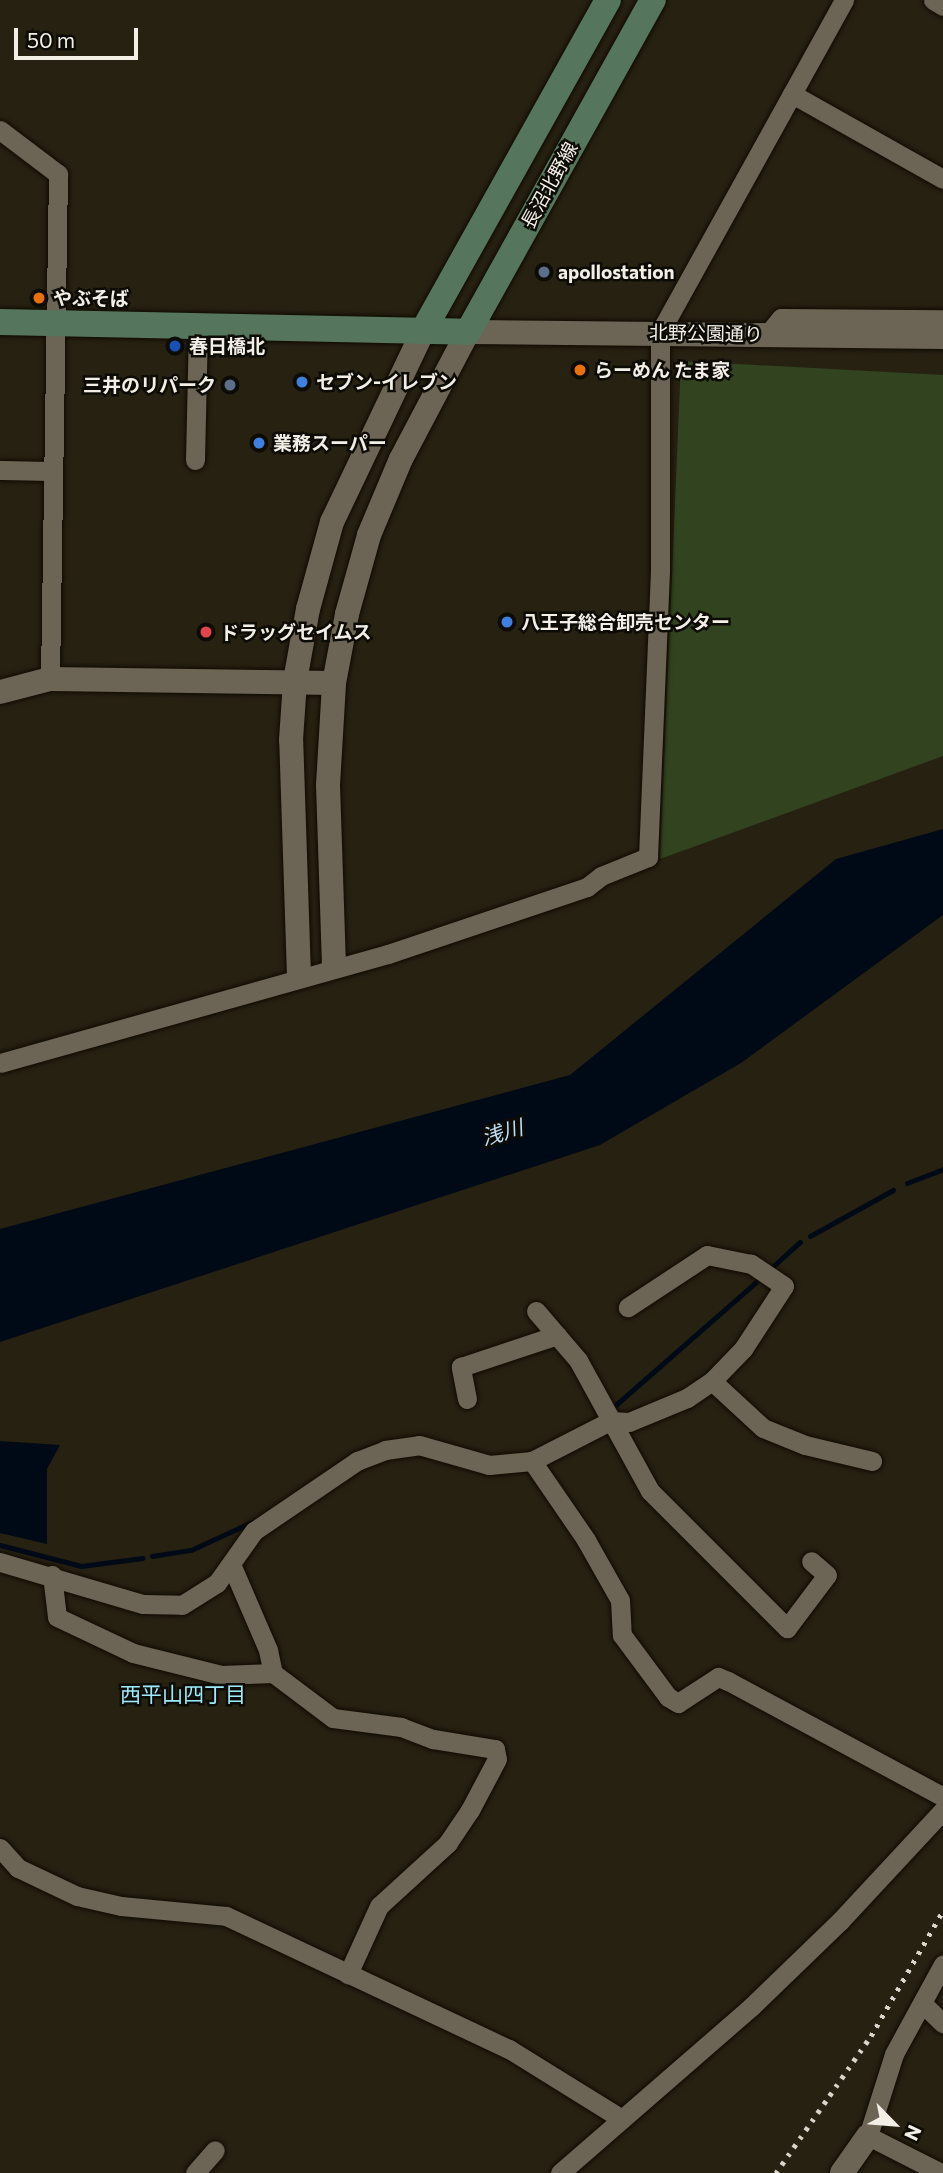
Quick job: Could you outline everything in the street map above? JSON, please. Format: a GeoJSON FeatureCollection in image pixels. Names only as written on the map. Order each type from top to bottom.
{"type":"FeatureCollection","features":[{"type":"Feature","properties":{"kind":"main road","name":"長沼北野線"},"geometry":{"type":"LineString","coordinates":[[424,331],[608,0]]}},
{"type":"Feature","properties":{"kind":"main road","name":"長沼北野線"},"geometry":{"type":"LineString","coordinates":[[468,332],[653,0]]}},
{"type":"Feature","properties":{"kind":"main road"},"geometry":{"type":"LineString","coordinates":[[472,246],[479,263],[496,268],[506,264]]}},
{"type":"Feature","properties":{"kind":"main road"},"geometry":{"type":"LineString","coordinates":[[0,322],[468,332]]}},
{"type":"Feature","properties":{"kind":"street"},"geometry":{"type":"LineString","coordinates":[[0,1063],[334,966],[388,954],[587,887],[601,876],[648,857],[660,571],[660,332],[844,0]]}},
{"type":"Feature","properties":{"kind":"street"},"geometry":{"type":"LineString","coordinates":[[933,0],[943,6]]}},
{"type":"Feature","properties":{"kind":"street"},"geometry":{"type":"LineString","coordinates":[[792,94],[943,178]]}},
{"type":"Feature","properties":{"kind":"street"},"geometry":{"type":"LineString","coordinates":[[0,130],[58,174],[50,679]]}},
{"type":"Feature","properties":{"kind":"street"},"geometry":{"type":"LineString","coordinates":[[767,335],[781,318],[943,319]]}},
{"type":"Feature","properties":{"kind":"street"},"geometry":{"type":"LineString","coordinates":[[195,460],[198,325]]}},
{"type":"Feature","properties":{"kind":"street"},"geometry":{"type":"LineString","coordinates":[[299,976],[290,786],[295,681],[332,522],[424,331]]}},
{"type":"Feature","properties":{"kind":"street"},"geometry":{"type":"LineString","coordinates":[[334,966],[328,785],[334,683],[347,614],[369,535],[423,418],[468,332]]}},
{"type":"Feature","properties":{"kind":"street","name":"北野公園通り"},"geometry":{"type":"LineString","coordinates":[[468,332],[943,337]]}},
{"type":"Feature","properties":{"kind":"street"},"geometry":{"type":"LineString","coordinates":[[390,397],[410,397],[423,418]]}},
{"type":"Feature","properties":{"kind":"street"},"geometry":{"type":"LineString","coordinates":[[0,470],[53,471]]}},
{"type":"Feature","properties":{"kind":"street"},"geometry":{"type":"LineString","coordinates":[[332,522],[369,535]]}},
{"type":"Feature","properties":{"kind":"street"},"geometry":{"type":"LineString","coordinates":[[0,692],[50,679],[334,683]]}},
{"type":"Feature","properties":{"kind":"street"},"geometry":{"type":"LineString","coordinates":[[0,1562],[162,1607],[199,1598],[230,1564],[254,1531],[357,1461],[385,1450],[419,1445],[489,1465],[532,1461],[610,1421],[629,1422],[651,1415],[712,1381],[743,1349],[783,1286],[751,1264],[707,1255],[628,1307]]}},
{"type":"Feature","properties":{"kind":"street"},"geometry":{"type":"LineString","coordinates":[[536,1311],[578,1360],[650,1491],[787,1628],[827,1575],[811,1561]]}},
{"type":"Feature","properties":{"kind":"street"},"geometry":{"type":"LineString","coordinates":[[467,1399],[461,1367],[557,1335]]}},
{"type":"Feature","properties":{"kind":"street"},"geometry":{"type":"LineString","coordinates":[[712,1381],[763,1427],[805,1445],[872,1461]]}},
{"type":"Feature","properties":{"kind":"street"},"geometry":{"type":"LineString","coordinates":[[532,1461],[586,1540],[620,1600],[622,1635],[668,1697],[678,1703],[710,1681],[728,1681],[943,1797]]}},
{"type":"Feature","properties":{"kind":"street"},"geometry":{"type":"LineString","coordinates":[[230,1564],[268,1650],[273,1673]]}},
{"type":"Feature","properties":{"kind":"street"},"geometry":{"type":"LineString","coordinates":[[52,1575],[57,1617],[66,1625],[133,1653],[221,1675],[273,1673],[333,1718],[401,1727],[433,1739],[495,1749],[497,1759],[470,1810],[448,1843],[379,1906],[348,1974]]}},
{"type":"Feature","properties":{"kind":"street"},"geometry":{"type":"LineString","coordinates":[[560,2173],[752,2006],[840,1921],[943,1810]]}},
{"type":"Feature","properties":{"kind":"street"},"geometry":{"type":"LineString","coordinates":[[0,1848],[18,1868],[77,1896],[121,1906],[226,1916],[509,2049],[622,2119]]}},
{"type":"Feature","properties":{"kind":"street"},"geometry":{"type":"LineString","coordinates":[[842,2173],[868,2136],[894,2054],[943,1964]]}},
{"type":"Feature","properties":{"kind":"street"},"geometry":{"type":"LineString","coordinates":[[923,2004],[943,2023]]}},
{"type":"Feature","properties":{"kind":"street"},"geometry":{"type":"LineString","coordinates":[[868,2136],[941,2173]]}},
{"type":"Feature","properties":{"kind":"street"},"geometry":{"type":"LineString","coordinates":[[195,2173],[215,2150]]}},
{"type":"Feature","properties":{"kind":"green space"},"geometry":{"type":"Polygon","coordinates":[[[681,361],[943,375],[943,756],[660,859],[681,361]]]}},
{"type":"Feature","properties":{"kind":"water","name":"浅川"},"geometry":{"type":"Polygon","coordinates":[[[943,829],[943,915],[741,1063],[600,1145],[0,1342],[0,1229],[570,1075],[836,859],[943,829]]]}},
{"type":"Feature","properties":{"kind":"water"},"geometry":{"type":"Polygon","coordinates":[[[0,1441],[60,1445],[47,1469],[47,1544],[0,1533],[0,1441]]]}},
{"type":"Feature","properties":{"kind":"waterway"},"geometry":{"type":"LineString","coordinates":[[907,1183],[943,1169]]}},
{"type":"Feature","properties":{"kind":"waterway"},"geometry":{"type":"LineString","coordinates":[[810,1236],[893,1190]]}},
{"type":"Feature","properties":{"kind":"waterway"},"geometry":{"type":"LineString","coordinates":[[771,1268],[800,1242]]}},
{"type":"Feature","properties":{"kind":"waterway"},"geometry":{"type":"LineString","coordinates":[[611,1409],[756,1282]]}},
{"type":"Feature","properties":{"kind":"waterway"},"geometry":{"type":"LineString","coordinates":[[152,1556],[191,1550],[252,1522]]}},
{"type":"Feature","properties":{"kind":"waterway"},"geometry":{"type":"LineString","coordinates":[[0,1545],[81,1566],[142,1558]]}},
{"type":"Feature","properties":{"kind":"railway"},"geometry":{"type":"LineString","coordinates":[[776,2173],[871,2036],[943,1911]]}},
{"type":"Feature","properties":{"kind":"place","name":"apollostation"},"geometry":{"type":"Point","coordinates":[544,272]}},
{"type":"Feature","properties":{"kind":"place","name":"やぶそば"},"geometry":{"type":"Point","coordinates":[39,298]}},
{"type":"Feature","properties":{"kind":"place","name":"春日橋北"},"geometry":{"type":"Point","coordinates":[175,346]}},
{"type":"Feature","properties":{"kind":"place","name":"らーめん たま家"},"geometry":{"type":"Point","coordinates":[580,370]}},
{"type":"Feature","properties":{"kind":"place","name":"セブン-イレブン"},"geometry":{"type":"Point","coordinates":[302,382]}},
{"type":"Feature","properties":{"kind":"place","name":"三井のリパーク"},"geometry":{"type":"Point","coordinates":[230,385]}},
{"type":"Feature","properties":{"kind":"place","name":"業務スーパー"},"geometry":{"type":"Point","coordinates":[259,443]}},
{"type":"Feature","properties":{"kind":"place","name":"八王子総合卸売センター"},"geometry":{"type":"Point","coordinates":[507,622]}},
{"type":"Feature","properties":{"kind":"place","name":"ドラッグセイムス"},"geometry":{"type":"Point","coordinates":[206,632]}},
{"type":"Feature","properties":{"kind":"district","name":"西平山四丁目"},"geometry":{"type":"Point","coordinates":[183,1694]}}]}
